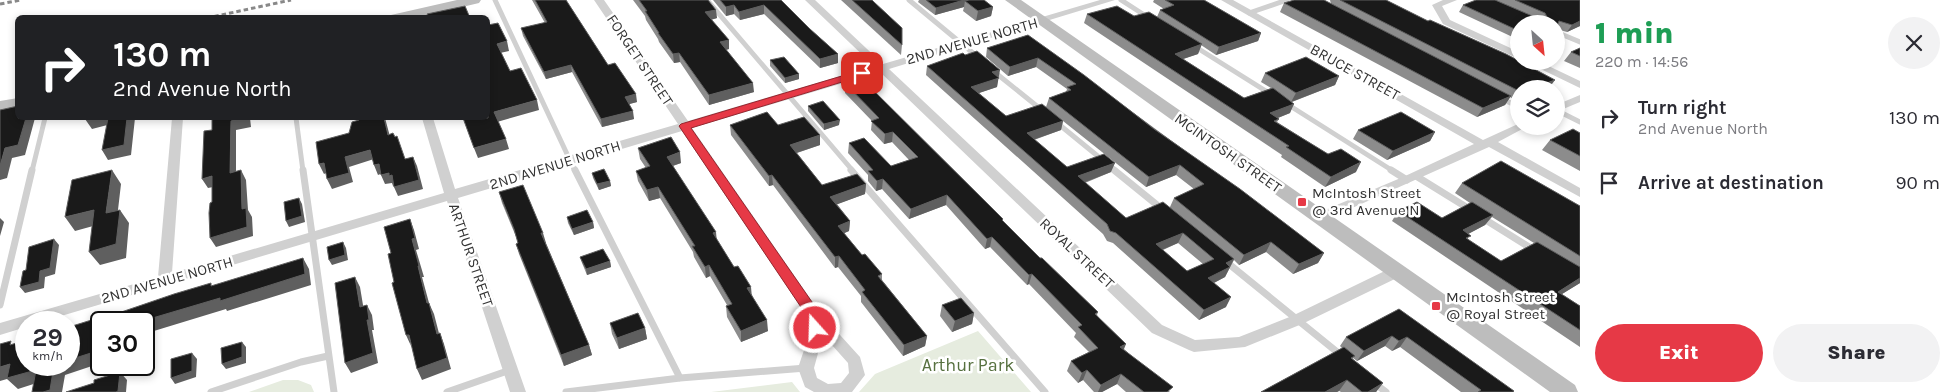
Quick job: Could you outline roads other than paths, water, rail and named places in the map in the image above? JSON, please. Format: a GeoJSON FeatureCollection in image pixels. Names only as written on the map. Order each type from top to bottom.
{"type":"FeatureCollection","features":[{"type":"Feature","properties":{"kind":"street"},"geometry":{"type":"LineString","coordinates":[[406,15],[474,0]]}},
{"type":"Feature","properties":{"kind":"street","name":"FORGET STREET"},"geometry":{"type":"LineString","coordinates":[[599,0],[816,318],[855,361],[857,375],[845,390],[826,391],[810,382],[806,368]]}},
{"type":"Feature","properties":{"kind":"street","name":"ROYAL STREET"},"geometry":{"type":"LineString","coordinates":[[810,0],[1157,329],[1194,346],[1240,343],[1297,320],[1396,272]]}},
{"type":"Feature","properties":{"kind":"street","name":"MCINTOSH STREET"},"geometry":{"type":"LineString","coordinates":[[1012,0],[1318,218],[1567,392]]}},
{"type":"Feature","properties":{"kind":"street","name":"2ND AVENUE NORTH"},"geometry":{"type":"LineString","coordinates":[[0,329],[1110,0]]}},
{"type":"Feature","properties":{"kind":"street","name":"BRUCE STREET"},"geometry":{"type":"LineString","coordinates":[[1226,0],[1580,193]]}},
{"type":"Feature","properties":{"kind":"street"},"geometry":{"type":"LineString","coordinates":[[1452,0],[1437,6],[1446,22],[1510,52]]}},
{"type":"Feature","properties":{"kind":"street"},"geometry":{"type":"LineString","coordinates":[[1548,70],[1580,85]]}},
{"type":"Feature","properties":{"kind":"street"},"geometry":{"type":"LineString","coordinates":[[1565,106],[1580,98]]}},
{"type":"Feature","properties":{"kind":"street"},"geometry":{"type":"LineString","coordinates":[[0,106],[15,103]]}},
{"type":"Feature","properties":{"kind":"street"},"geometry":{"type":"LineString","coordinates":[[165,280],[177,120]]}},
{"type":"Feature","properties":{"kind":"street","name":"ARTHUR STREET"},"geometry":{"type":"LineString","coordinates":[[428,120],[451,196],[518,392]]}},
{"type":"Feature","properties":{"kind":"street"},"geometry":{"type":"LineString","coordinates":[[1318,218],[1411,178],[1510,132]]}},
{"type":"Feature","properties":{"kind":"street"},"geometry":{"type":"LineString","coordinates":[[806,368],[815,338],[816,318]]}},
{"type":"Feature","properties":{"kind":"lane"},"geometry":{"type":"LineString","coordinates":[[495,0],[570,161],[680,378]]}},
{"type":"Feature","properties":{"kind":"lane"},"geometry":{"type":"LineString","coordinates":[[707,0],[787,96],[1045,392]]}},
{"type":"Feature","properties":{"kind":"lane"},"geometry":{"type":"LineString","coordinates":[[909,0],[1167,213]]}},
{"type":"Feature","properties":{"kind":"lane"},"geometry":{"type":"LineString","coordinates":[[1121,0],[1154,21]]}},
{"type":"Feature","properties":{"kind":"lane"},"geometry":{"type":"LineString","coordinates":[[1248,12],[1287,0]]}},
{"type":"Feature","properties":{"kind":"lane"},"geometry":{"type":"LineString","coordinates":[[1565,36],[1580,42]]}},
{"type":"Feature","properties":{"kind":"lane"},"geometry":{"type":"LineString","coordinates":[[1188,42],[1411,178],[1539,252]]}},
{"type":"Feature","properties":{"kind":"lane"},"geometry":{"type":"LineString","coordinates":[[1493,94],[1510,103]]}},
{"type":"Feature","properties":{"kind":"lane"},"geometry":{"type":"LineString","coordinates":[[1565,114],[1580,122]]}},
{"type":"Feature","properties":{"kind":"lane"},"geometry":{"type":"LineString","coordinates":[[0,305],[45,120]]}},
{"type":"Feature","properties":{"kind":"lane"},"geometry":{"type":"LineString","coordinates":[[296,120],[334,392]]}},
{"type":"Feature","properties":{"kind":"lane"},"geometry":{"type":"LineString","coordinates":[[1221,257],[1349,362]]}},
{"type":"Feature","properties":{"kind":"lane"},"geometry":{"type":"LineString","coordinates":[[211,392],[301,362],[328,356]]}},
{"type":"Feature","properties":{"kind":"lane"},"geometry":{"type":"LineString","coordinates":[[566,392],[680,378],[806,368]]}},
{"type":"Feature","properties":{"kind":"lane"},"geometry":{"type":"LineString","coordinates":[[447,392],[511,369]]}},
{"type":"Feature","properties":{"kind":"lane"},"geometry":{"type":"LineString","coordinates":[[1364,374],[1386,392]]}},
{"type":"Feature","properties":{"kind":"railway"},"geometry":{"type":"LineString","coordinates":[[0,4],[21,0]]}},
{"type":"Feature","properties":{"kind":"railway"},"geometry":{"type":"LineString","coordinates":[[221,15],[291,0]]}},
{"type":"Feature","properties":{"kind":"place","name":"McIntosh Street @ 3rd Avenue N"},"geometry":{"type":"Point","coordinates":[1302,202]}},
{"type":"Feature","properties":{"kind":"place","name":"McIntosh Street @ Royal Street"},"geometry":{"type":"Point","coordinates":[1436,306]}},
{"type":"Feature","properties":{"kind":"park label","name":"Arthur Park"},"geometry":{"type":"Point","coordinates":[968,365]}}]}
